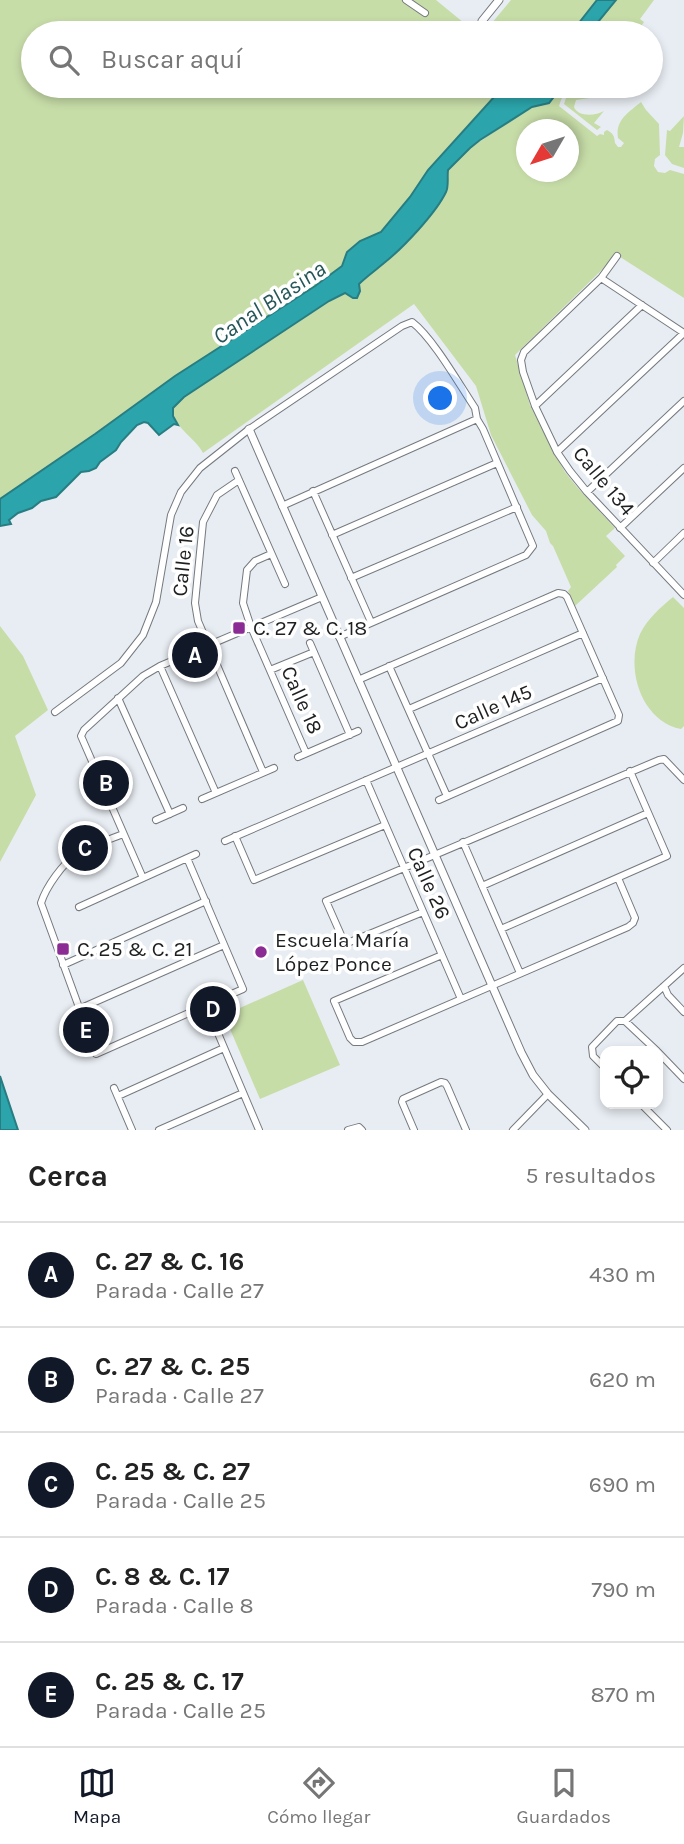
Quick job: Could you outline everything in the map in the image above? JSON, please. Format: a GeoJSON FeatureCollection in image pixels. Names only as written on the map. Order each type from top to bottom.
{"type":"FeatureCollection","features":[{"type":"Feature","properties":{"kind":"street"},"geometry":{"type":"LineString","coordinates":[[407,0],[425,13]]}},
{"type":"Feature","properties":{"kind":"street"},"geometry":{"type":"LineString","coordinates":[[482,21],[498,1]]}},
{"type":"Feature","properties":{"kind":"street"},"geometry":{"type":"LineString","coordinates":[[557,452],[684,334],[601,278],[617,256]]}},
{"type":"Feature","properties":{"kind":"street","name":"Calle 134"},"geometry":{"type":"LineString","coordinates":[[601,278],[524,352],[521,360],[523,372],[557,452],[570,471],[684,595]]}},
{"type":"Feature","properties":{"kind":"street"},"geometry":{"type":"LineString","coordinates":[[535,405],[642,305]]}},
{"type":"Feature","properties":{"kind":"street"},"geometry":{"type":"LineString","coordinates":[[55,712],[121,663],[143,635],[156,602],[171,515],[181,492],[200,468],[249,429],[402,326],[412,322],[419,327],[475,408],[477,419],[533,546],[526,555],[339,637]]}},
{"type":"Feature","properties":{"kind":"street"},"geometry":{"type":"LineString","coordinates":[[587,492],[684,401]]}},
{"type":"Feature","properties":{"kind":"street"},"geometry":{"type":"LineString","coordinates":[[282,506],[477,419]]}},
{"type":"Feature","properties":{"kind":"street"},"geometry":{"type":"LineString","coordinates":[[249,429],[521,1052],[533,1075],[548,1094],[585,1130]]}},
{"type":"Feature","properties":{"kind":"street"},"geometry":{"type":"LineString","coordinates":[[332,534],[497,463]]}},
{"type":"Feature","properties":{"kind":"street"},"geometry":{"type":"LineString","coordinates":[[620,528],[684,468]]}},
{"type":"Feature","properties":{"kind":"street"},"geometry":{"type":"LineString","coordinates":[[235,471],[285,584]]}},
{"type":"Feature","properties":{"kind":"street","name":"Calle 16"},"geometry":{"type":"LineString","coordinates":[[239,480],[217,495],[203,522],[195,603],[207,646],[263,772]]}},
{"type":"Feature","properties":{"kind":"street"},"geometry":{"type":"LineString","coordinates":[[313,491],[371,622]]}},
{"type":"Feature","properties":{"kind":"street"},"geometry":{"type":"LineString","coordinates":[[351,578],[517,507]]}},
{"type":"Feature","properties":{"kind":"street"},"geometry":{"type":"LineString","coordinates":[[653,563],[684,533]]}},
{"type":"Feature","properties":{"kind":"street","name":"Calle 18"},"geometry":{"type":"LineString","coordinates":[[271,554],[255,561],[247,570],[243,603],[306,753]]}},
{"type":"Feature","properties":{"kind":"street"},"geometry":{"type":"LineString","coordinates":[[358,680],[558,593],[564,594],[619,715],[618,721],[439,800]]}},
{"type":"Feature","properties":{"kind":"street"},"geometry":{"type":"LineString","coordinates":[[143,878],[82,736],[84,730],[143,676],[160,666],[322,597]]}},
{"type":"Feature","properties":{"kind":"street"},"geometry":{"type":"LineString","coordinates":[[409,709],[583,633]]}},
{"type":"Feature","properties":{"kind":"street"},"geometry":{"type":"LineString","coordinates":[[310,643],[350,735]]}},
{"type":"Feature","properties":{"kind":"street"},"geometry":{"type":"LineString","coordinates":[[270,670],[314,652]]}},
{"type":"Feature","properties":{"kind":"street"},"geometry":{"type":"LineString","coordinates":[[160,666],[216,793]]}},
{"type":"Feature","properties":{"kind":"street"},"geometry":{"type":"LineString","coordinates":[[389,666],[447,796]]}},
{"type":"Feature","properties":{"kind":"street","name":"Calle 145"},"geometry":{"type":"LineString","coordinates":[[225,841],[603,678]]}},
{"type":"Feature","properties":{"kind":"street"},"geometry":{"type":"LineString","coordinates":[[118,698],[170,814]]}},
{"type":"Feature","properties":{"kind":"street"},"geometry":{"type":"LineString","coordinates":[[298,757],[358,731]]}},
{"type":"Feature","properties":{"kind":"street"},"geometry":{"type":"LineString","coordinates":[[423,912],[345,944],[326,901],[630,771],[664,759],[684,780]]}},
{"type":"Feature","properties":{"kind":"street"},"geometry":{"type":"LineString","coordinates":[[202,799],[274,768]]}},
{"type":"Feature","properties":{"kind":"street"},"geometry":{"type":"LineString","coordinates":[[501,929],[667,856],[630,771]]}},
{"type":"Feature","properties":{"kind":"street","name":"Calle 26"},"geometry":{"type":"LineString","coordinates":[[366,780],[461,999]]}},
{"type":"Feature","properties":{"kind":"street"},"geometry":{"type":"LineString","coordinates":[[156,820],[183,808]]}},
{"type":"Feature","properties":{"kind":"street"},"geometry":{"type":"LineString","coordinates":[[482,886],[648,814]]}},
{"type":"Feature","properties":{"kind":"street"},"geometry":{"type":"LineString","coordinates":[[235,836],[254,880],[385,825]]}},
{"type":"Feature","properties":{"kind":"street"},"geometry":{"type":"LineString","coordinates":[[123,834],[76,855],[44,893],[41,903],[96,1054],[243,988],[187,858]]}},
{"type":"Feature","properties":{"kind":"street"},"geometry":{"type":"LineString","coordinates":[[463,842],[520,973]]}},
{"type":"Feature","properties":{"kind":"street"},"geometry":{"type":"LineString","coordinates":[[79,907],[196,854]]}},
{"type":"Feature","properties":{"kind":"street"},"geometry":{"type":"LineString","coordinates":[[442,955],[334,1001],[350,1038],[354,1042],[362,1042],[633,923],[635,918],[618,878]]}},
{"type":"Feature","properties":{"kind":"street"},"geometry":{"type":"LineString","coordinates":[[63,965],[206,901]]}},
{"type":"Feature","properties":{"kind":"street"},"geometry":{"type":"LineString","coordinates":[[79,1009],[224,946]]}},
{"type":"Feature","properties":{"kind":"street"},"geometry":{"type":"LineString","coordinates":[[600,1063],[593,1056],[592,1047],[617,1021],[625,1021],[684,968]]}},
{"type":"Feature","properties":{"kind":"street"},"geometry":{"type":"LineString","coordinates":[[664,986],[668,995],[684,1012]]}},
{"type":"Feature","properties":{"kind":"street"},"geometry":{"type":"LineString","coordinates":[[206,1005],[260,1130]]}},
{"type":"Feature","properties":{"kind":"street"},"geometry":{"type":"LineString","coordinates":[[625,1021],[651,1046]]}},
{"type":"Feature","properties":{"kind":"street"},"geometry":{"type":"LineString","coordinates":[[118,1096],[224,1048]]}},
{"type":"Feature","properties":{"kind":"street"},"geometry":{"type":"LineString","coordinates":[[663,1058],[684,1079]]}},
{"type":"Feature","properties":{"kind":"street"},"geometry":{"type":"LineString","coordinates":[[414,1130],[403,1100],[441,1082],[445,1083],[466,1130]]}},
{"type":"Feature","properties":{"kind":"street"},"geometry":{"type":"LineString","coordinates":[[114,1087],[132,1130]]}},
{"type":"Feature","properties":{"kind":"street"},"geometry":{"type":"LineString","coordinates":[[159,1130],[243,1093]]}},
{"type":"Feature","properties":{"kind":"street"},"geometry":{"type":"LineString","coordinates":[[513,1130],[548,1094]]}},
{"type":"Feature","properties":{"kind":"street"},"geometry":{"type":"LineString","coordinates":[[646,1109],[667,1130]]}},
{"type":"Feature","properties":{"kind":"street"},"geometry":{"type":"LineString","coordinates":[[348,1130],[360,1128]]}},
{"type":"Feature","properties":{"kind":"green space"},"geometry":{"type":"Polygon","coordinates":[[[0,0],[436,0],[462,21],[21,21],[21,98],[493,98],[428,170],[381,232],[360,241],[347,252],[342,266],[175,376],[0,499],[0,0]]]}},
{"type":"Feature","properties":{"kind":"green space"},"geometry":{"type":"Polygon","coordinates":[[[511,0],[597,0],[580,21],[494,21],[511,0]]]}},
{"type":"Feature","properties":{"kind":"green space"},"geometry":{"type":"Polygon","coordinates":[[[616,0],[654,0],[640,19],[643,21],[599,21],[616,0]]]}},
{"type":"Feature","properties":{"kind":"green space"},"geometry":{"type":"Polygon","coordinates":[[[547,98],[562,98],[559,106],[575,119],[516,119],[516,182],[579,182],[579,122],[597,136],[609,131],[618,147],[621,147],[624,143],[618,138],[618,132],[621,121],[641,102],[659,124],[660,155],[655,159],[654,166],[658,172],[665,173],[670,170],[684,174],[684,298],[617,255],[515,355],[530,405],[554,453],[577,487],[615,528],[606,536],[625,556],[617,567],[575,606],[568,591],[571,587],[546,531],[532,515],[491,435],[476,386],[414,304],[203,453],[176,421],[173,407],[329,301],[345,293],[360,291],[358,284],[400,249],[441,201],[447,190],[447,170],[470,148],[547,98]]]}},
{"type":"Feature","properties":{"kind":"green space"},"geometry":{"type":"Polygon","coordinates":[[[566,98],[590,98],[576,100],[574,107],[579,113],[587,115],[604,111],[594,123],[601,127],[597,130],[564,104],[566,98]]]}},
{"type":"Feature","properties":{"kind":"green space"},"geometry":{"type":"Polygon","coordinates":[[[684,116],[679,147],[684,147],[684,168],[672,164],[665,155],[667,130],[670,131],[684,116]]]}},
{"type":"Feature","properties":{"kind":"green space"},"geometry":{"type":"Polygon","coordinates":[[[673,597],[684,608],[684,726],[681,729],[667,724],[646,704],[636,677],[634,662],[643,628],[673,597]]]}},
{"type":"Feature","properties":{"kind":"green space"},"geometry":{"type":"Polygon","coordinates":[[[0,626],[23,656],[48,710],[15,736],[36,795],[0,862],[0,626]]]}},
{"type":"Feature","properties":{"kind":"green space"},"geometry":{"type":"Polygon","coordinates":[[[303,980],[340,1065],[260,1099],[224,1015],[303,980]]]}},
{"type":"Feature","properties":{"kind":"water"},"geometry":{"type":"Polygon","coordinates":[[[597,0],[616,0],[599,21],[580,21],[597,0]]]}},
{"type":"Feature","properties":{"kind":"water"},"geometry":{"type":"Polygon","coordinates":[[[493,98],[553,98],[549,103],[532,107],[480,140],[448,170],[447,190],[435,210],[400,249],[359,284],[357,298],[345,293],[329,301],[184,397],[173,408],[173,416],[178,425],[174,424],[159,435],[148,423],[137,425],[96,468],[81,472],[56,497],[41,501],[18,513],[9,520],[11,524],[0,526],[0,499],[175,376],[342,266],[347,252],[360,241],[381,232],[428,170],[493,98]]]}},
{"type":"Feature","properties":{"kind":"water"},"geometry":{"type":"Polygon","coordinates":[[[0,1076],[18,1130],[0,1130],[0,1076]]]}},
{"type":"Feature","properties":{"kind":"place","name":"C. 27 & C. 18"},"geometry":{"type":"Point","coordinates":[239,628]}},
{"type":"Feature","properties":{"kind":"place","name":"C. 27 & C. 16"},"geometry":{"type":"Point","coordinates":[195,655]}},
{"type":"Feature","properties":{"kind":"place","name":"C. 27 & C. 25"},"geometry":{"type":"Point","coordinates":[106,783]}},
{"type":"Feature","properties":{"kind":"place","name":"C. 25 & C. 27"},"geometry":{"type":"Point","coordinates":[85,848]}},
{"type":"Feature","properties":{"kind":"place","name":"C. 25 & C. 21"},"geometry":{"type":"Point","coordinates":[63,949]}},
{"type":"Feature","properties":{"kind":"place","name":"Escuela María López Ponce"},"geometry":{"type":"Point","coordinates":[261,952]}},
{"type":"Feature","properties":{"kind":"place","name":"C. 8 & C. 17"},"geometry":{"type":"Point","coordinates":[213,1009]}},
{"type":"Feature","properties":{"kind":"place","name":"C. 25 & C. 17"},"geometry":{"type":"Point","coordinates":[86,1030]}},
{"type":"Feature","properties":{"kind":"water label","name":"Canal Blasina"},"geometry":{"type":"Point","coordinates":[269,302]}}]}
